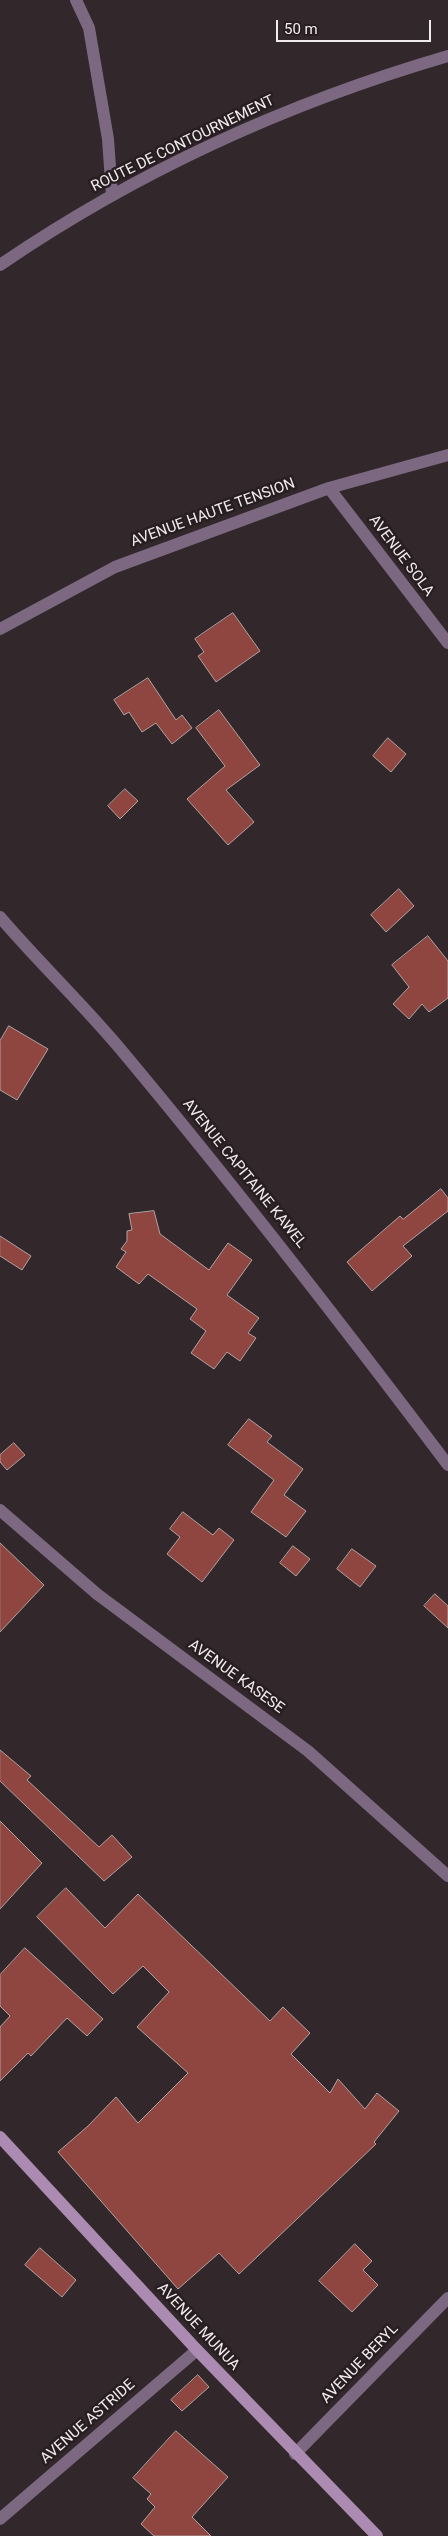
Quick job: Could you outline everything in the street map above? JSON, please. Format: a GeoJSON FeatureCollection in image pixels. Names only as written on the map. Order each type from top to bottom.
{"type":"FeatureCollection","features":[{"type":"Feature","properties":{"kind":"main road","name":"AVENUE MUNUA"},"geometry":{"type":"LineString","coordinates":[[0,2137],[197,2350],[377,2536]]}},
{"type":"Feature","properties":{"kind":"street"},"geometry":{"type":"LineString","coordinates":[[76,0],[89,28],[108,139],[112,194]]}},
{"type":"Feature","properties":{"kind":"street","name":"ROUTE DE CONTOURNEMENT"},"geometry":{"type":"LineString","coordinates":[[0,265],[112,194],[264,120],[448,56]]}},
{"type":"Feature","properties":{"kind":"street","name":"AVENUE HAUTE TENSION"},"geometry":{"type":"LineString","coordinates":[[0,628],[116,567],[329,488],[448,455]]}},
{"type":"Feature","properties":{"kind":"street","name":"AVENUE SOLA"},"geometry":{"type":"LineString","coordinates":[[329,488],[448,643]]}},
{"type":"Feature","properties":{"kind":"street","name":"AVENUE CAPITAINE KAWEL"},"geometry":{"type":"LineString","coordinates":[[0,917],[89,1013],[200,1144],[302,1272],[448,1465]]}},
{"type":"Feature","properties":{"kind":"street","name":"AVENUE KASESE"},"geometry":{"type":"LineString","coordinates":[[0,1510],[97,1594],[308,1751],[448,1876]]}},
{"type":"Feature","properties":{"kind":"street","name":"AVENUE BERYL"},"geometry":{"type":"LineString","coordinates":[[296,2454],[448,2298]]}},
{"type":"Feature","properties":{"kind":"street","name":"AVENUE ASTRIDE"},"geometry":{"type":"LineString","coordinates":[[0,2519],[197,2350]]}},
{"type":"Feature","properties":{"kind":"building"},"geometry":{"type":"Polygon","coordinates":[[[233,613],[260,651],[216,682],[198,656],[204,652],[195,639],[233,613]]]}},
{"type":"Feature","properties":{"kind":"building"},"geometry":{"type":"Polygon","coordinates":[[[148,678],[176,720],[182,715],[192,728],[172,744],[156,723],[142,732],[129,712],[124,715],[114,700],[148,678]]]}},
{"type":"Feature","properties":{"kind":"building"},"geometry":{"type":"Polygon","coordinates":[[[219,710],[260,765],[226,790],[254,822],[228,845],[187,799],[225,766],[196,728],[219,710]]]}},
{"type":"Feature","properties":{"kind":"building"},"geometry":{"type":"Polygon","coordinates":[[[388,738],[406,754],[391,772],[373,756],[388,738]]]}},
{"type":"Feature","properties":{"kind":"building"},"geometry":{"type":"Polygon","coordinates":[[[125,789],[138,801],[120,819],[108,806],[125,789]]]}},
{"type":"Feature","properties":{"kind":"building"},"geometry":{"type":"Polygon","coordinates":[[[399,889],[414,906],[386,932],[371,915],[399,889]]]}},
{"type":"Feature","properties":{"kind":"building"},"geometry":{"type":"Polygon","coordinates":[[[428,936],[448,961],[448,998],[429,1012],[422,1004],[409,1019],[393,1004],[409,987],[392,965],[428,936]]]}},
{"type":"Feature","properties":{"kind":"building"},"geometry":{"type":"Polygon","coordinates":[[[9,1026],[48,1049],[17,1100],[0,1090],[0,1041],[9,1026]]]}},
{"type":"Feature","properties":{"kind":"building"},"geometry":{"type":"Polygon","coordinates":[[[441,1189],[448,1198],[448,1211],[403,1246],[412,1256],[372,1291],[347,1262],[400,1216],[403,1219],[441,1189]]]}},
{"type":"Feature","properties":{"kind":"building"},"geometry":{"type":"Polygon","coordinates":[[[154,1211],[160,1234],[209,1270],[228,1243],[252,1260],[227,1295],[259,1318],[248,1333],[256,1338],[240,1361],[227,1352],[214,1369],[191,1353],[206,1331],[190,1319],[197,1309],[148,1274],[139,1284],[116,1267],[126,1252],[121,1249],[127,1241],[127,1231],[132,1230],[129,1214],[154,1211]]]}},
{"type":"Feature","properties":{"kind":"building"},"geometry":{"type":"Polygon","coordinates":[[[0,1236],[31,1256],[22,1270],[0,1256],[0,1236]]]}},
{"type":"Feature","properties":{"kind":"building"},"geometry":{"type":"Polygon","coordinates":[[[249,1419],[272,1436],[267,1442],[303,1469],[284,1495],[306,1511],[286,1537],[251,1512],[274,1480],[228,1445],[249,1419]]]}},
{"type":"Feature","properties":{"kind":"building"},"geometry":{"type":"Polygon","coordinates":[[[14,1443],[25,1455],[7,1470],[0,1462],[0,1455],[14,1443]]]}},
{"type":"Feature","properties":{"kind":"building"},"geometry":{"type":"Polygon","coordinates":[[[183,1512],[213,1535],[219,1528],[234,1540],[202,1582],[167,1554],[180,1537],[170,1529],[183,1512]]]}},
{"type":"Feature","properties":{"kind":"building"},"geometry":{"type":"Polygon","coordinates":[[[0,1543],[44,1585],[0,1632],[0,1543]]]}},
{"type":"Feature","properties":{"kind":"building"},"geometry":{"type":"Polygon","coordinates":[[[293,1546],[310,1559],[296,1576],[280,1563],[293,1546]]]}},
{"type":"Feature","properties":{"kind":"building"},"geometry":{"type":"Polygon","coordinates":[[[352,1549],[376,1566],[360,1587],[337,1569],[352,1549]]]}},
{"type":"Feature","properties":{"kind":"building"},"geometry":{"type":"Polygon","coordinates":[[[435,1594],[448,1606],[448,1628],[424,1606],[435,1594]]]}},
{"type":"Feature","properties":{"kind":"building"},"geometry":{"type":"Polygon","coordinates":[[[0,1750],[31,1776],[27,1780],[99,1847],[112,1835],[132,1857],[104,1881],[0,1781],[0,1750]]]}},
{"type":"Feature","properties":{"kind":"building"},"geometry":{"type":"Polygon","coordinates":[[[0,1821],[42,1863],[0,1909],[0,1821]]]}},
{"type":"Feature","properties":{"kind":"building"},"geometry":{"type":"Polygon","coordinates":[[[66,1888],[105,1928],[138,1894],[270,2021],[283,2007],[310,2033],[291,2054],[330,2093],[338,2079],[365,2109],[377,2093],[399,2111],[374,2142],[376,2144],[239,2274],[219,2253],[178,2289],[58,2152],[88,2126],[116,2097],[138,2123],[188,2073],[137,2027],[169,1992],[143,1966],[113,1994],[37,1917],[66,1888]]]}},
{"type":"Feature","properties":{"kind":"building"},"geometry":{"type":"Polygon","coordinates":[[[25,1948],[103,2019],[87,2036],[67,2018],[31,2056],[28,2053],[0,2081],[0,2027],[10,2016],[0,2006],[0,1975],[25,1948]]]}},
{"type":"Feature","properties":{"kind":"building"},"geometry":{"type":"Polygon","coordinates":[[[355,2244],[372,2261],[363,2270],[378,2285],[352,2312],[319,2281],[355,2244]]]}},
{"type":"Feature","properties":{"kind":"building"},"geometry":{"type":"Polygon","coordinates":[[[40,2248],[76,2280],[62,2297],[25,2265],[40,2248]]]}},
{"type":"Feature","properties":{"kind":"building"},"geometry":{"type":"Polygon","coordinates":[[[198,2375],[209,2387],[182,2411],[171,2400],[198,2375]]]}},
{"type":"Feature","properties":{"kind":"building"},"geometry":{"type":"Polygon","coordinates":[[[176,2431],[228,2477],[192,2517],[211,2536],[154,2536],[141,2524],[155,2507],[147,2499],[151,2494],[133,2478],[176,2431]]]}}]}
